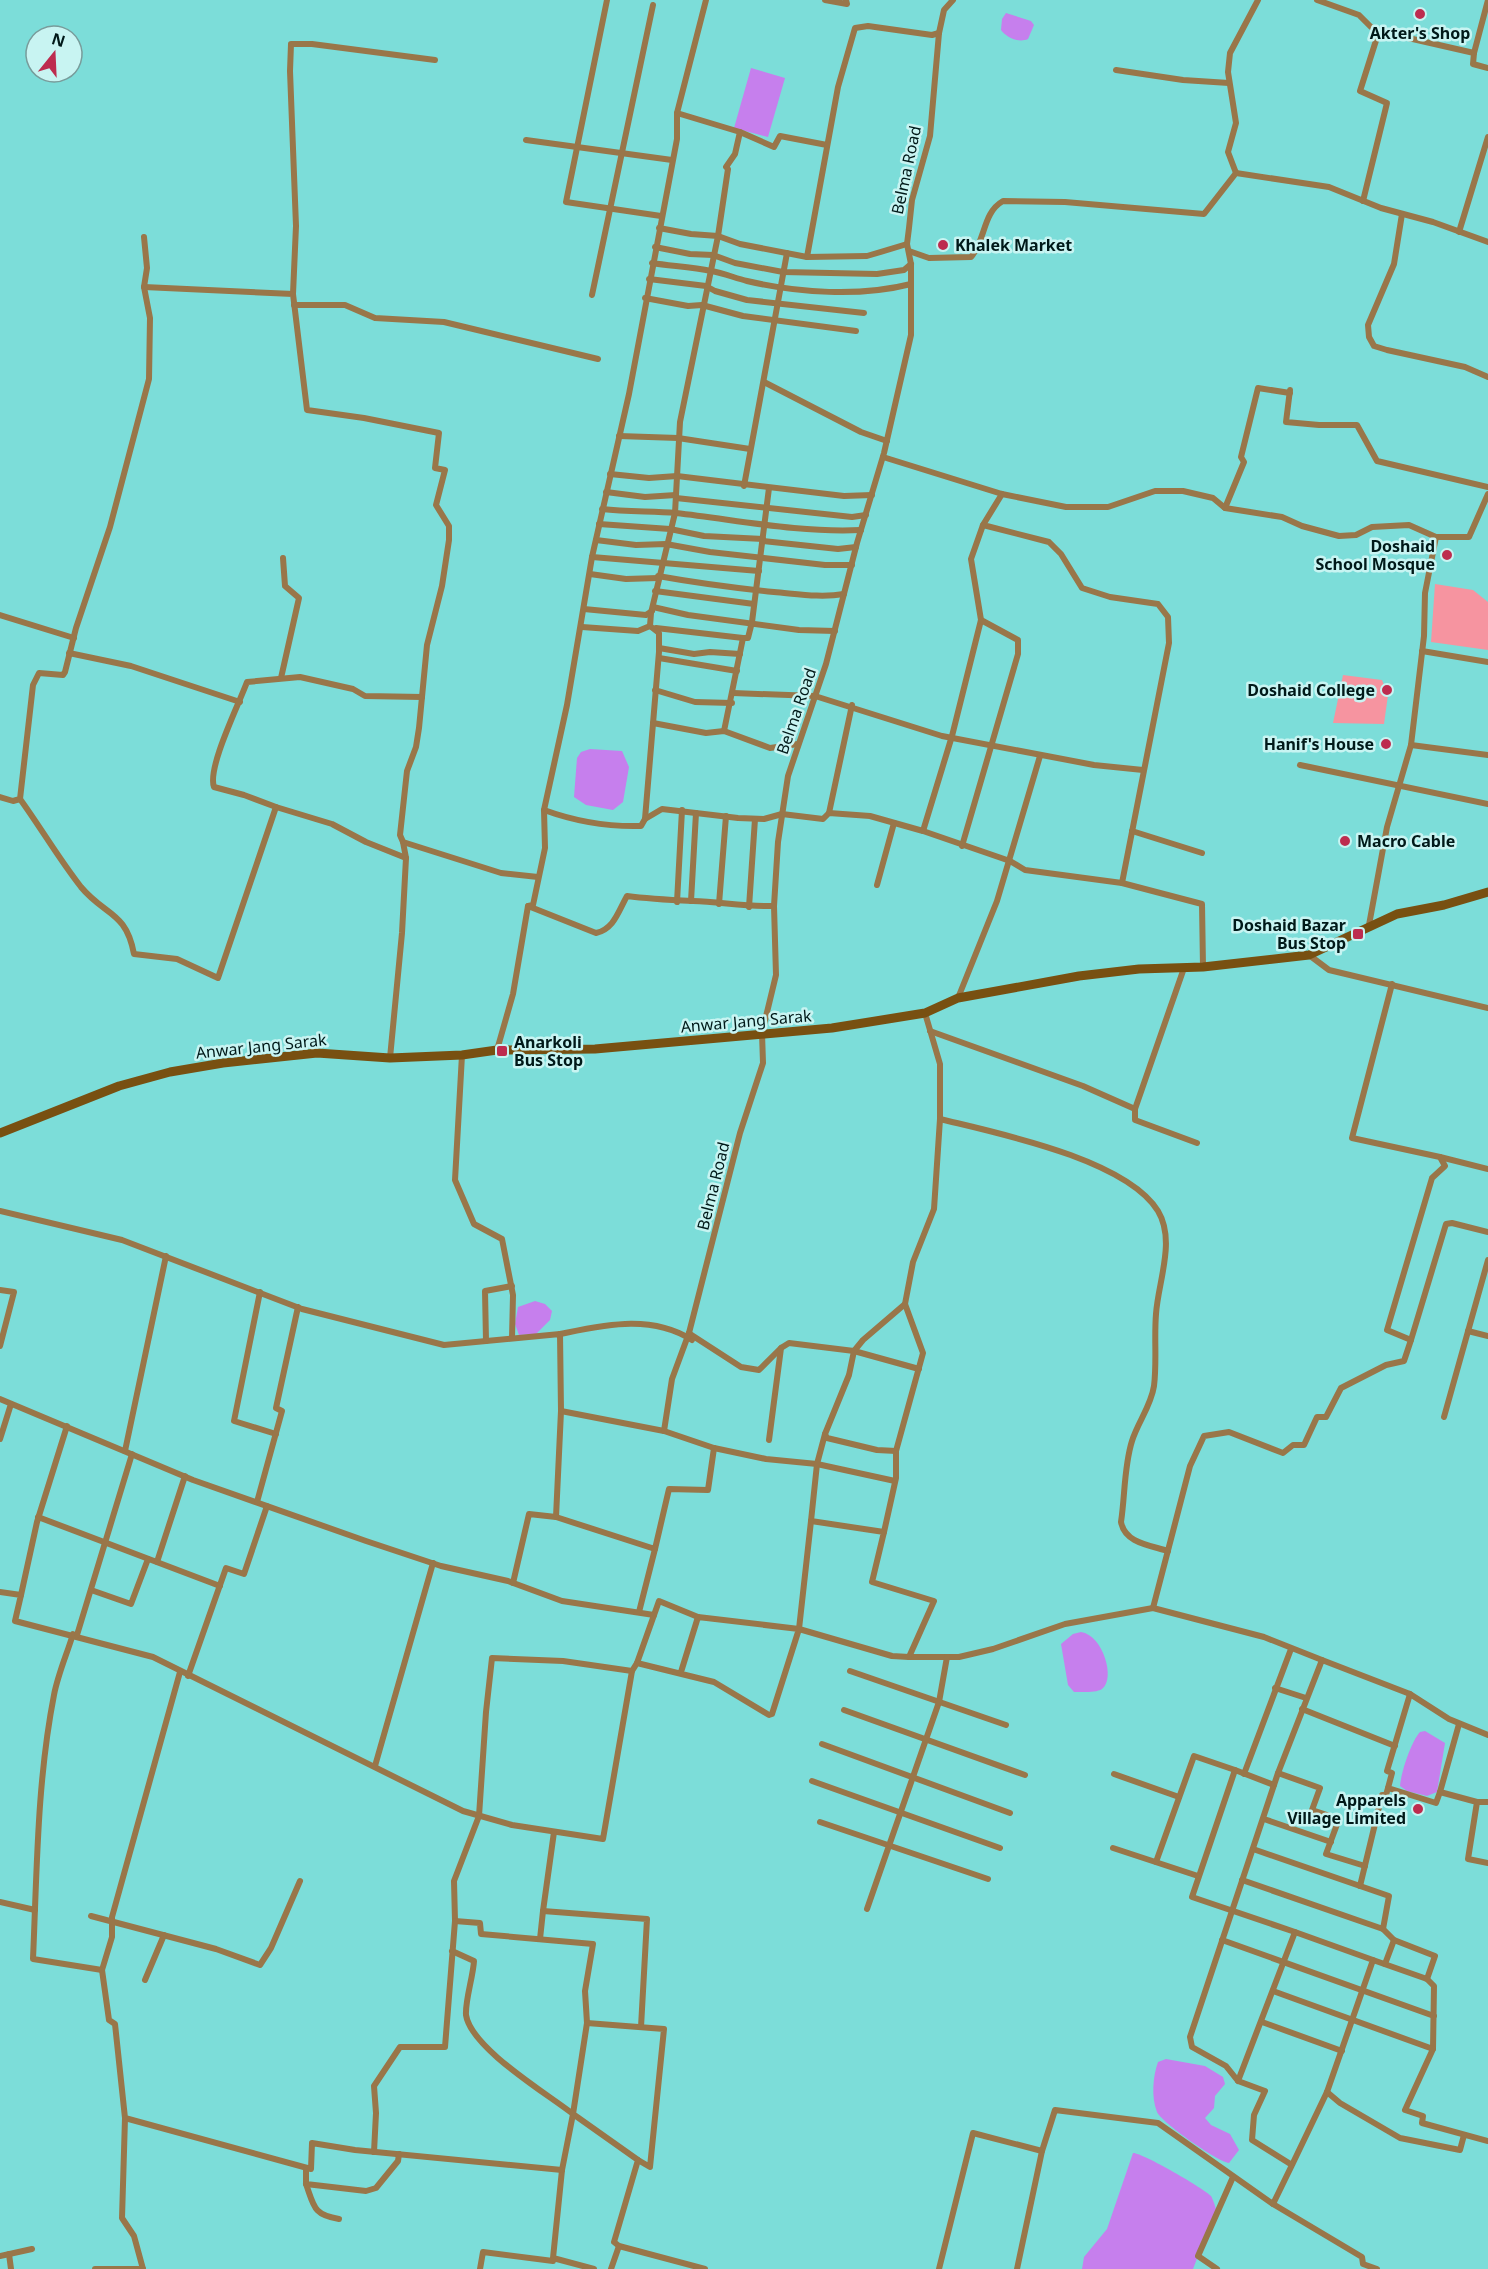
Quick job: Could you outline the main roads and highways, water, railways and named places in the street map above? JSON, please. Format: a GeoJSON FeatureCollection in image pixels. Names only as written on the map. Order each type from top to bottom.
{"type":"FeatureCollection","features":[{"type":"Feature","properties":{"kind":"main road","name":"Anwar Jang Sarak"},"geometry":{"type":"LineString","coordinates":[[0,1133],[119,1086],[170,1072],[317,1053],[390,1058],[462,1055],[496,1050],[595,1048],[832,1028],[926,1013],[957,998],[1080,976],[1139,969],[1203,968],[1309,955],[1369,925],[1397,914],[1444,905],[1488,892]]}},
{"type":"Feature","properties":{"kind":"place","name":"Akter's Shop"},"geometry":{"type":"Point","coordinates":[1420,14]}},
{"type":"Feature","properties":{"kind":"place","name":"Khalek Market"},"geometry":{"type":"Point","coordinates":[943,245]}},
{"type":"Feature","properties":{"kind":"place","name":"Doshaid School Mosque"},"geometry":{"type":"Point","coordinates":[1447,555]}},
{"type":"Feature","properties":{"kind":"place","name":"Doshaid College"},"geometry":{"type":"Point","coordinates":[1387,690]}},
{"type":"Feature","properties":{"kind":"place","name":"Hanif's House"},"geometry":{"type":"Point","coordinates":[1386,744]}},
{"type":"Feature","properties":{"kind":"place","name":"Macro Cable"},"geometry":{"type":"Point","coordinates":[1345,841]}},
{"type":"Feature","properties":{"kind":"place","name":"Doshaid Bazar Bus Stop"},"geometry":{"type":"Point","coordinates":[1358,934]}},
{"type":"Feature","properties":{"kind":"place","name":"Anarkoli Bus Stop"},"geometry":{"type":"Point","coordinates":[502,1051]}},
{"type":"Feature","properties":{"kind":"place","name":"Apparels Village Limited"},"geometry":{"type":"Point","coordinates":[1418,1809]}}]}
